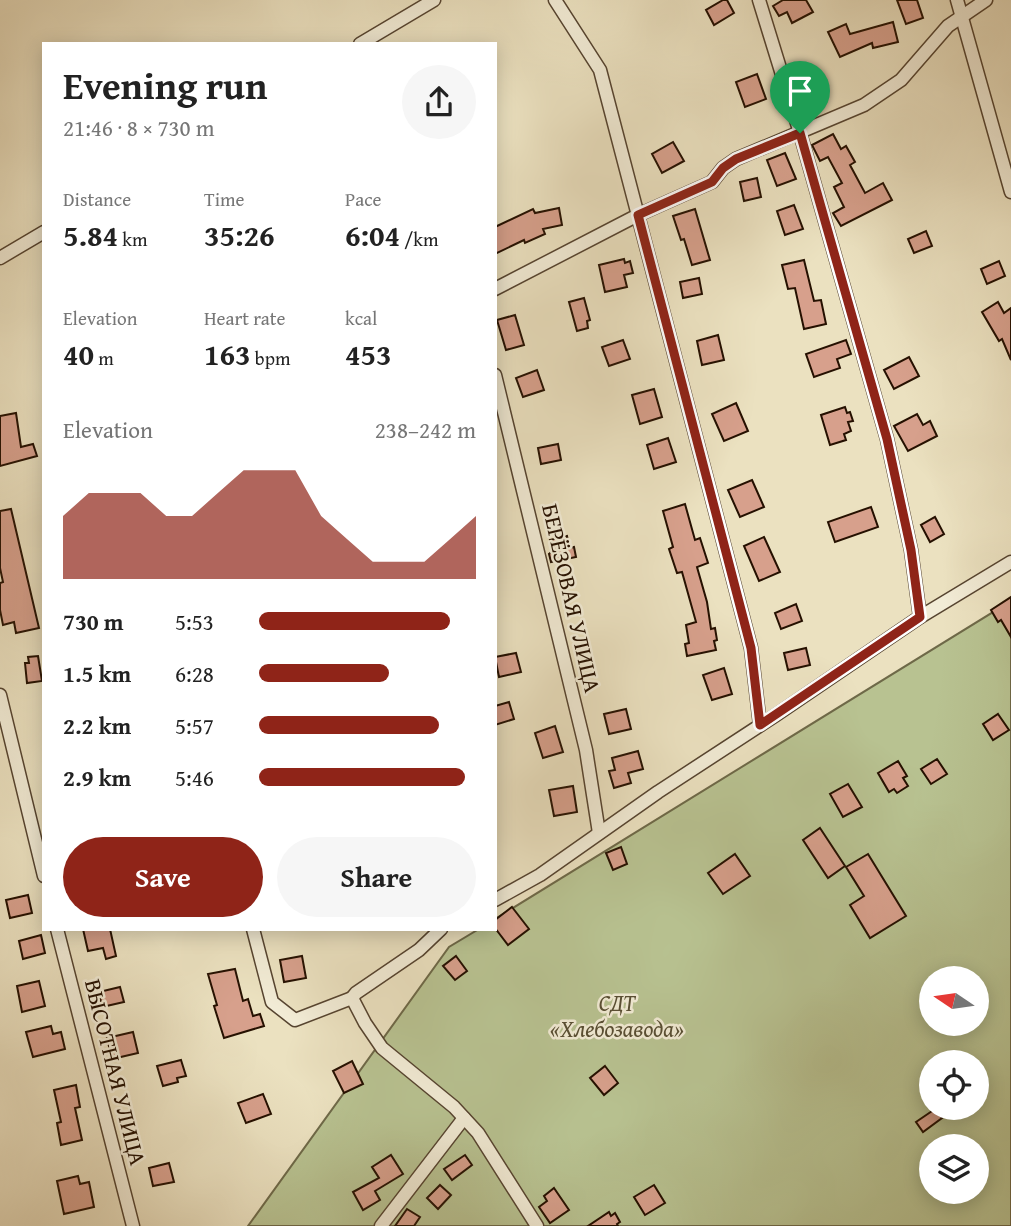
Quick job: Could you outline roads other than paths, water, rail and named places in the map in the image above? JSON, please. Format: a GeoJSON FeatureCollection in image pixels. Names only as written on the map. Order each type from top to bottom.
{"type":"FeatureCollection","features":[{"type":"Feature","properties":{"kind":"street"},"geometry":{"type":"LineString","coordinates":[[363,42],[434,0]]}},
{"type":"Feature","properties":{"kind":"street"},"geometry":{"type":"LineString","coordinates":[[555,0],[600,70],[751,648],[760,725]]}},
{"type":"Feature","properties":{"kind":"street"},"geometry":{"type":"LineString","coordinates":[[759,0],[800,133],[887,439],[911,550],[920,617]]}},
{"type":"Feature","properties":{"kind":"street"},"geometry":{"type":"LineString","coordinates":[[957,0],[1011,192]]}},
{"type":"Feature","properties":{"kind":"street"},"geometry":{"type":"LineString","coordinates":[[497,288],[638,215],[712,182],[723,168],[736,159],[864,105],[901,80],[948,26],[986,0]]}},
{"type":"Feature","properties":{"kind":"street"},"geometry":{"type":"LineString","coordinates":[[0,258],[42,233]]}},
{"type":"Feature","properties":{"kind":"street","name":"БЕРЁЗОВАЯ УЛИЦА"},"geometry":{"type":"LineString","coordinates":[[497,383],[586,750],[599,833]]}},
{"type":"Feature","properties":{"kind":"street"},"geometry":{"type":"LineString","coordinates":[[497,900],[540,875],[920,617],[1011,562]]}},
{"type":"Feature","properties":{"kind":"street"},"geometry":{"type":"LineString","coordinates":[[0,695],[42,868]]}},
{"type":"Feature","properties":{"kind":"street","name":"ВЫСОТНАЯ УЛИЦА"},"geometry":{"type":"LineString","coordinates":[[58,931],[133,1226]]}},
{"type":"Feature","properties":{"kind":"street"},"geometry":{"type":"LineString","coordinates":[[254,931],[272,1002],[295,1020],[352,998],[419,950],[439,931]]}},
{"type":"Feature","properties":{"kind":"street"},"geometry":{"type":"LineString","coordinates":[[352,998],[382,1048],[454,1107],[478,1133],[537,1226]]}},
{"type":"Feature","properties":{"kind":"street"},"geometry":{"type":"LineString","coordinates":[[381,1226],[464,1118]]}},
{"type":"Feature","properties":{"kind":"park label","name":"СДТ «Хлебозавода»"},"geometry":{"type":"Point","coordinates":[617,1015]}}]}
